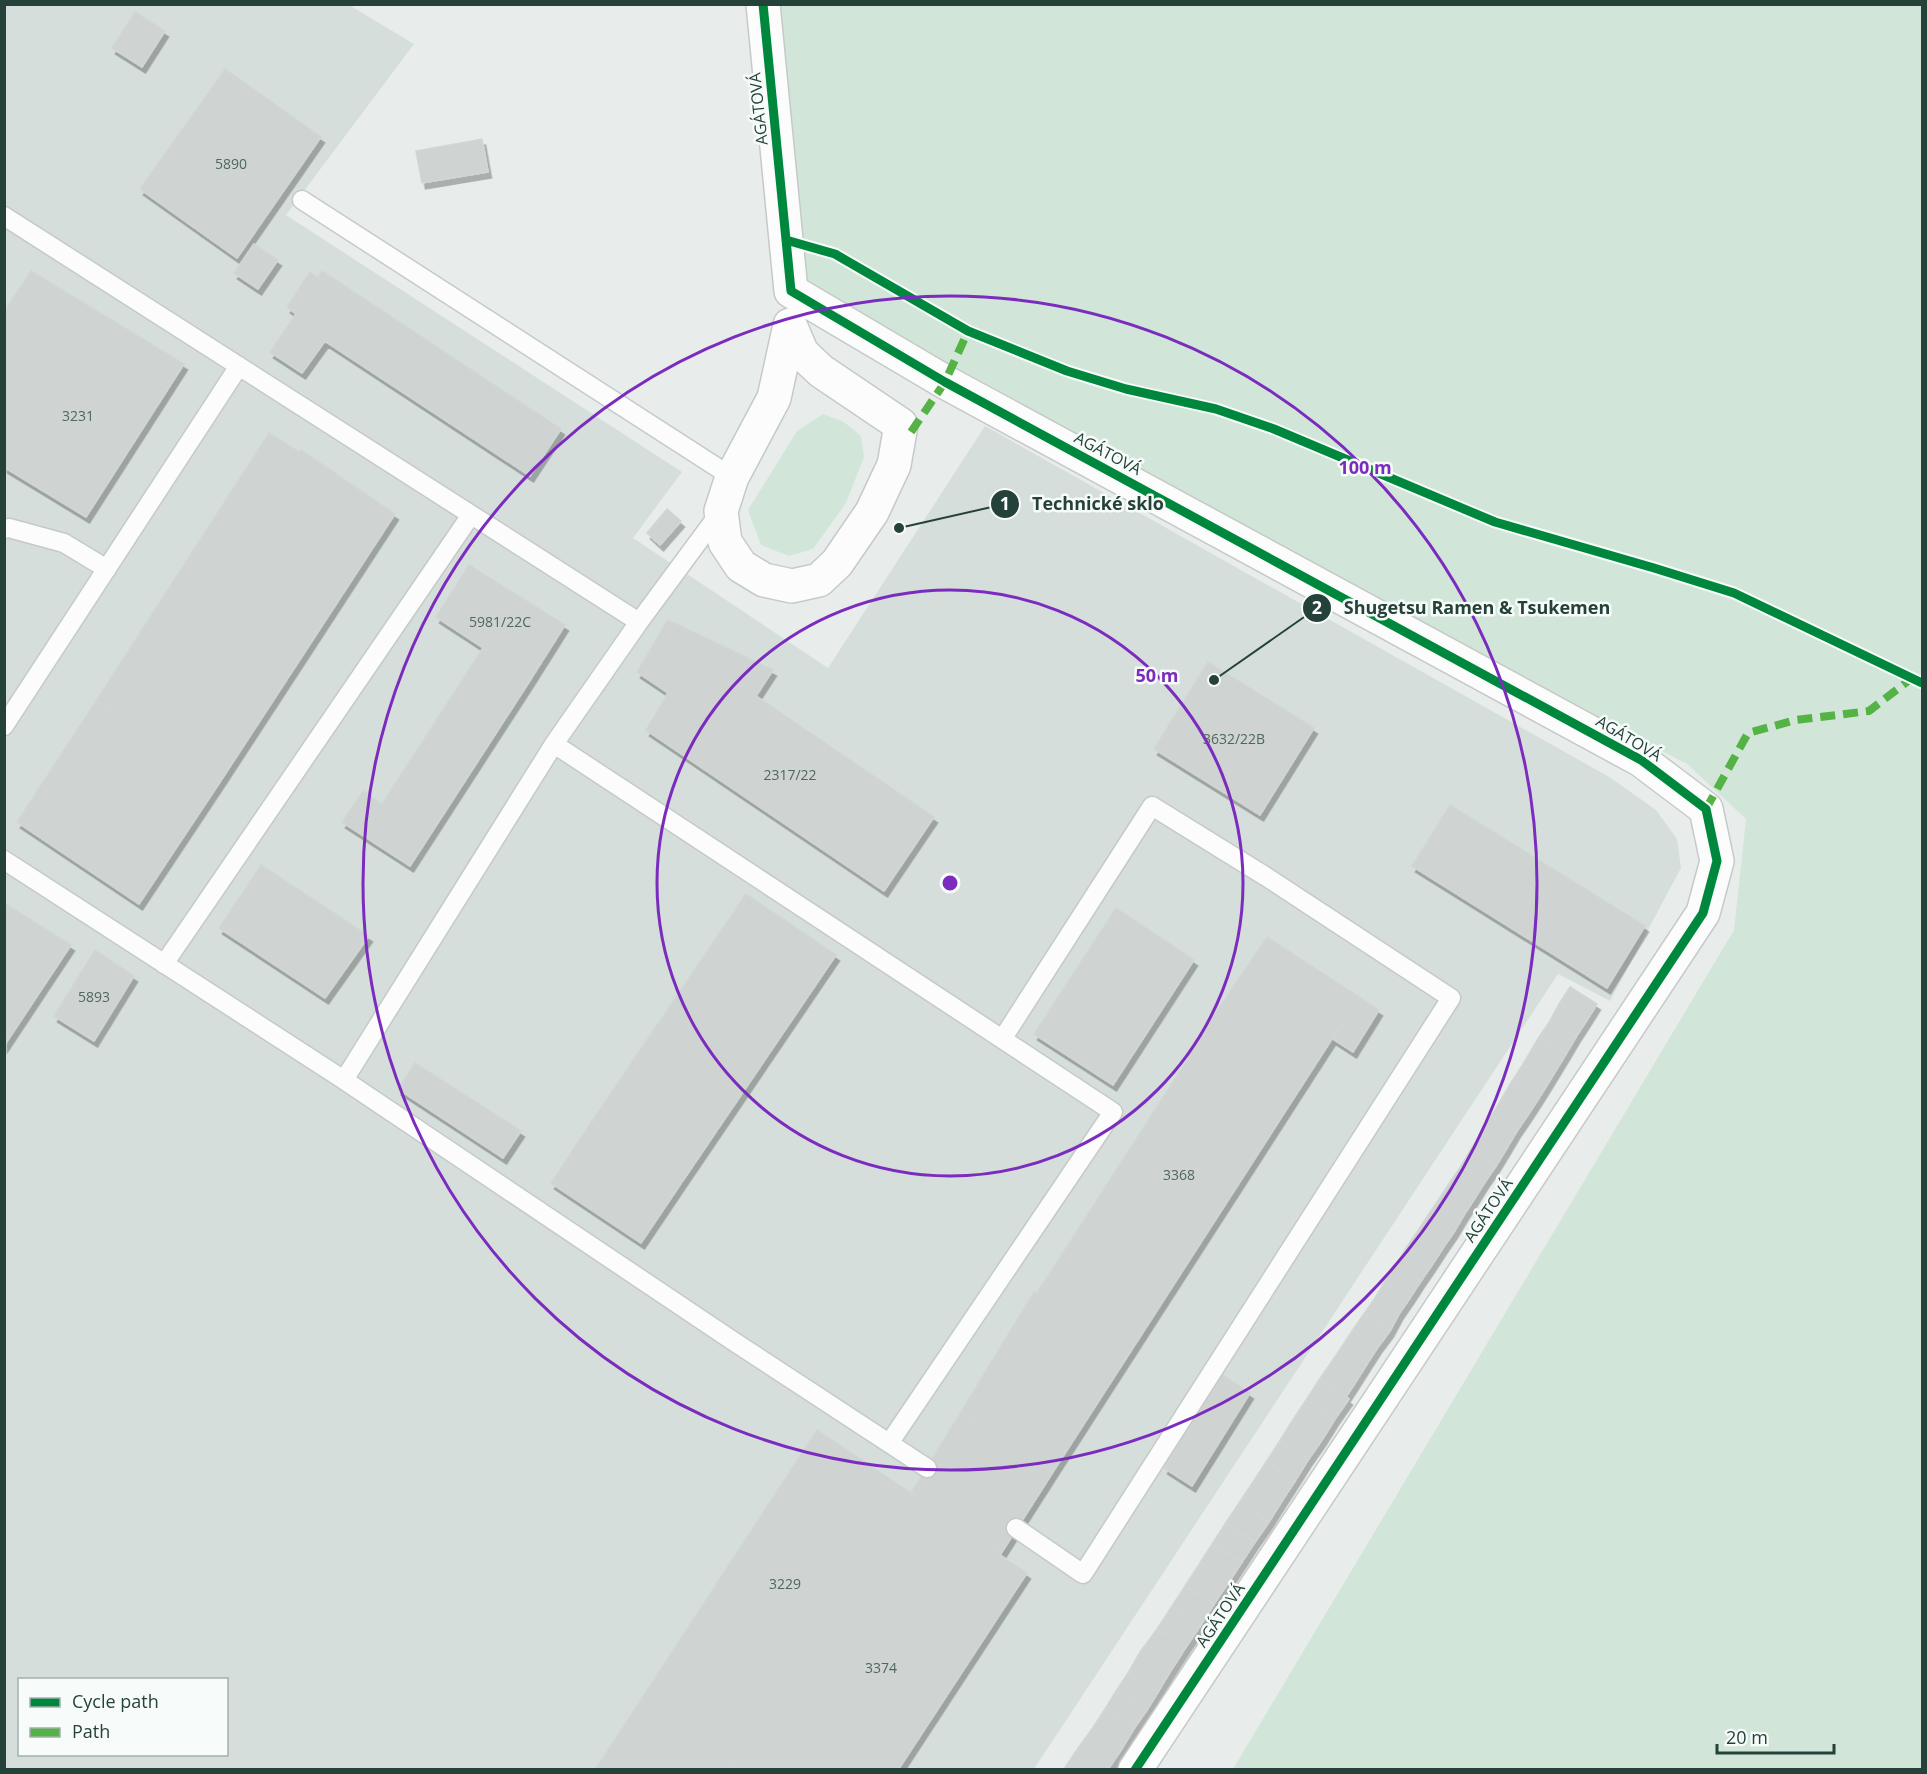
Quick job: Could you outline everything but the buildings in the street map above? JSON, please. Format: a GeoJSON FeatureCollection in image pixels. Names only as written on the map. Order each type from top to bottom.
{"type":"FeatureCollection","features":[{"type":"Feature","properties":{"kind":"street","name":"AGÁTOVÁ"},"geometry":{"type":"LineString","coordinates":[[763,4],[791,291],[945,382],[1641,760],[1706,809],[1717,861],[1703,913],[1135,1770]]}},
{"type":"Feature","properties":{"kind":"street"},"geometry":{"type":"LineString","coordinates":[[790,325],[802,353],[821,371],[901,425],[894,465],[872,512],[837,563],[819,580],[792,586],[764,580],[741,566],[725,542],[721,511],[732,477],[774,398],[790,325]]}},
{"type":"Feature","properties":{"kind":"lane"},"geometry":{"type":"LineString","coordinates":[[302,200],[732,477]]}},
{"type":"Feature","properties":{"kind":"lane"},"geometry":{"type":"LineString","coordinates":[[4,216],[639,622]]}},
{"type":"Feature","properties":{"kind":"lane"},"geometry":{"type":"LineString","coordinates":[[790,325],[791,291]]}},
{"type":"Feature","properties":{"kind":"lane"},"geometry":{"type":"LineString","coordinates":[[4,726],[239,366]]}},
{"type":"Feature","properties":{"kind":"lane"},"geometry":{"type":"LineString","coordinates":[[344,1080],[554,744],[639,622],[721,511]]}},
{"type":"Feature","properties":{"kind":"lane"},"geometry":{"type":"LineString","coordinates":[[164,964],[471,515]]}},
{"type":"Feature","properties":{"kind":"lane"},"geometry":{"type":"LineString","coordinates":[[4,529],[9,528],[64,543],[107,569]]}},
{"type":"Feature","properties":{"kind":"lane"},"geometry":{"type":"LineString","coordinates":[[554,744],[1113,1112],[890,1442]]}},
{"type":"Feature","properties":{"kind":"lane"},"geometry":{"type":"LineString","coordinates":[[1003,1038],[1152,807],[1265,876],[1451,998],[1083,1574],[1016,1528]]}},
{"type":"Feature","properties":{"kind":"lane"},"geometry":{"type":"LineString","coordinates":[[4,860],[344,1080],[927,1468]]}},
{"type":"Feature","properties":{"kind":"shaded area"},"geometry":{"type":"Polygon","coordinates":[[[5,5],[349,5],[414,44],[286,215],[682,472],[633,538],[828,668],[985,426],[1611,778],[1656,810],[1677,839],[1681,868],[1610,1001],[1558,974],[1034,1769],[5,1770],[5,5]]]}},
{"type":"Feature","properties":{"kind":"green space"},"geometry":{"type":"Polygon","coordinates":[[[763,5],[1922,5],[1922,1769],[1233,1769],[1734,930],[1746,819],[1687,764],[945,382],[791,291],[763,5]]]}},
{"type":"Feature","properties":{"kind":"green space"},"geometry":{"type":"Polygon","coordinates":[[[823,414],[844,422],[861,436],[864,457],[846,503],[813,549],[789,556],[761,545],[748,510],[797,431],[823,414]]]}},
{"type":"Feature","properties":{"kind":"marked path"},"geometry":{"type":"LineString","coordinates":[[911,432],[945,382],[968,331]]}},
{"type":"Feature","properties":{"kind":"marked path"},"geometry":{"type":"LineString","coordinates":[[1706,809],[1748,733],[1796,720],[1869,711],[1912,678]]}},
{"type":"Feature","properties":{"kind":"cycle path"},"geometry":{"type":"LineString","coordinates":[[763,4],[791,291],[945,382],[1641,760],[1706,809],[1717,861],[1703,913],[1135,1770]]}},
{"type":"Feature","properties":{"kind":"cycle path"},"geometry":{"type":"LineString","coordinates":[[786,240],[835,254],[968,331],[1067,371],[1126,389],[1216,409],[1274,429],[1495,522],[1734,593],[1922,683]]}},
{"type":"Feature","properties":{"kind":"place","name":"Technické sklo"},"geometry":{"type":"Point","coordinates":[899,528]}},
{"type":"Feature","properties":{"kind":"place","name":"Shugetsu Ramen & Tsukemen"},"geometry":{"type":"Point","coordinates":[1214,680]}}]}
